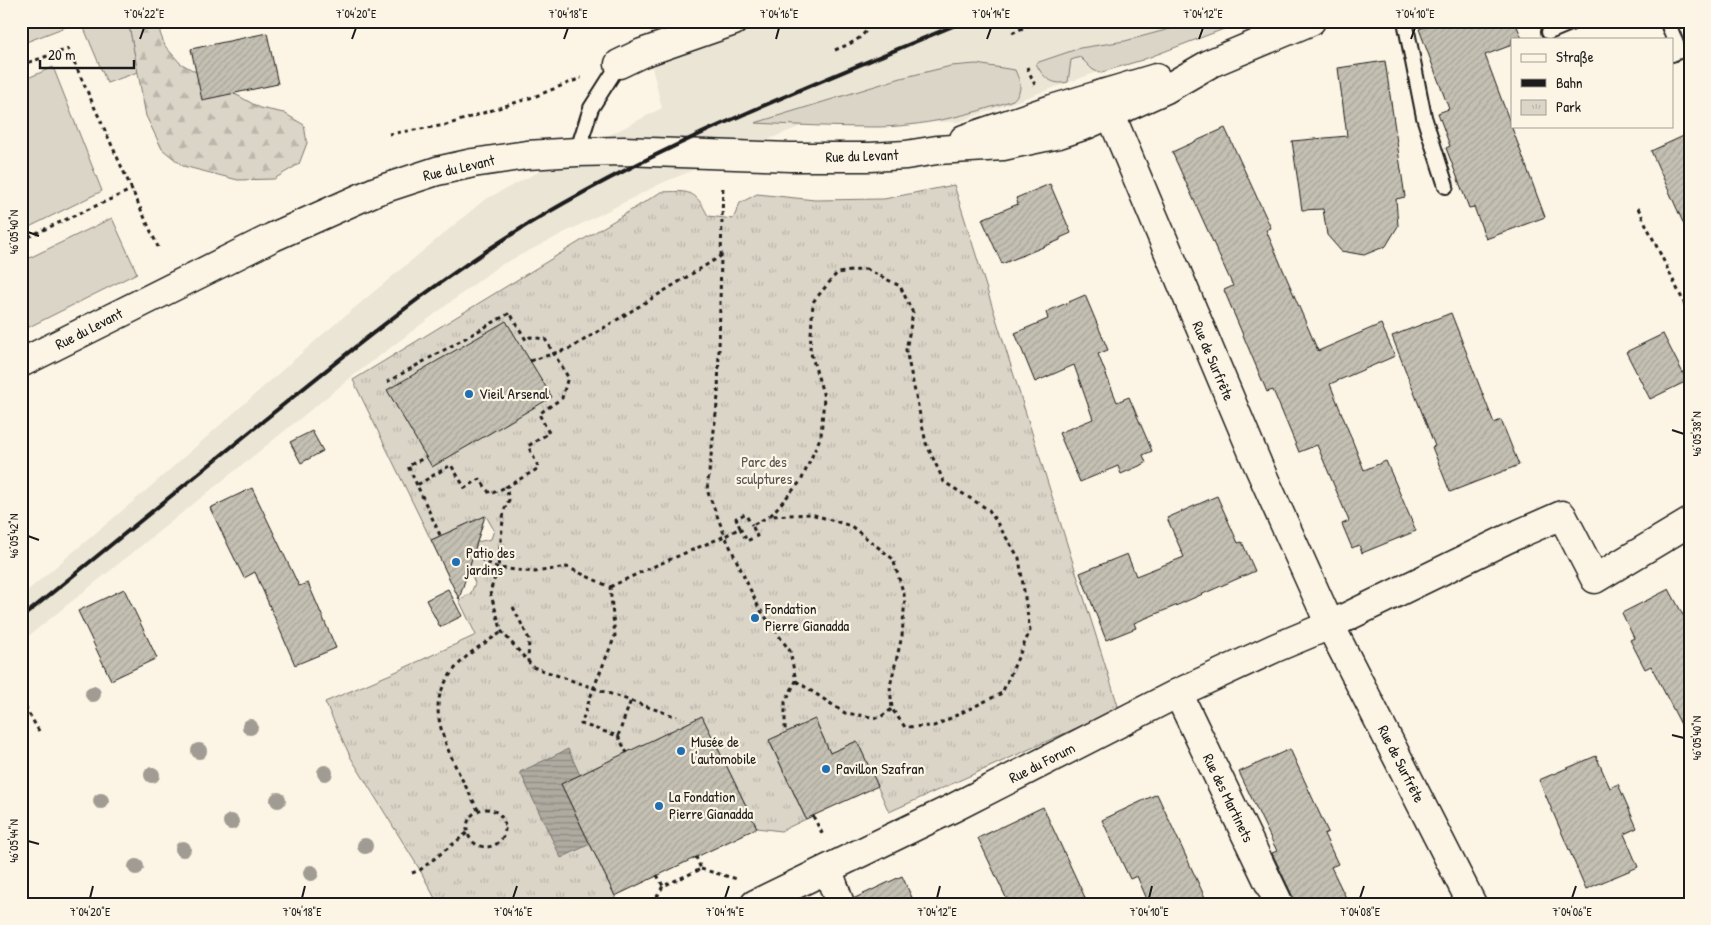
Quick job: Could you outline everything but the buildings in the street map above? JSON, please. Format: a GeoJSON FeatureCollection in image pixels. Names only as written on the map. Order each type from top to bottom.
{"type":"FeatureCollection","features":[{"type":"Feature","properties":{"kind":"street"},"geometry":{"type":"LineString","coordinates":[[619,64],[642,53],[734,21]]}},
{"type":"Feature","properties":{"kind":"street","name":"Rue du Levant"},"geometry":{"type":"LineString","coordinates":[[21,363],[273,237],[376,192],[437,171],[473,162],[527,155],[577,152],[623,151],[870,158],[937,150],[1043,112],[1106,104],[1311,21]]}},
{"type":"Feature","properties":{"kind":"street","name":"Rue de Surfrête"},"geometry":{"type":"LineString","coordinates":[[1106,104],[1258,465],[1330,625],[1472,904]]}},
{"type":"Feature","properties":{"kind":"street"},"geometry":{"type":"LineString","coordinates":[[1330,625],[1507,539],[1562,515],[1595,578],[1690,522]]}},
{"type":"Feature","properties":{"kind":"street","name":"Rue du Forum"},"geometry":{"type":"LineString","coordinates":[[755,904],[953,808],[1178,693],[1330,625]]}},
{"type":"Feature","properties":{"kind":"street","name":"Rue des Martinets"},"geometry":{"type":"LineString","coordinates":[[1178,693],[1279,904]]}},
{"type":"Feature","properties":{"kind":"street"},"geometry":{"type":"LineString","coordinates":[[828,870],[840,904]]}},
{"type":"Feature","properties":{"kind":"lane"},"geometry":{"type":"LineString","coordinates":[[1405,21],[1424,117],[1446,186]]}},
{"type":"Feature","properties":{"kind":"lane"},"geometry":{"type":"LineString","coordinates":[[1549,32],[1575,21]]}},
{"type":"Feature","properties":{"kind":"lane"},"geometry":{"type":"LineString","coordinates":[[1667,21],[1674,38]]}},
{"type":"Feature","properties":{"kind":"lane"},"geometry":{"type":"LineString","coordinates":[[1674,38],[1679,51],[1674,53]]}},
{"type":"Feature","properties":{"kind":"lane"},"geometry":{"type":"LineString","coordinates":[[577,152],[591,108],[619,64]]}},
{"type":"Feature","properties":{"kind":"path"},"geometry":{"type":"LineString","coordinates":[[835,50],[866,33],[871,21]]}},
{"type":"Feature","properties":{"kind":"path"},"geometry":{"type":"LineString","coordinates":[[1012,33],[1038,21]]}},
{"type":"Feature","properties":{"kind":"path"},"geometry":{"type":"LineString","coordinates":[[21,65],[68,49],[158,247]]}},
{"type":"Feature","properties":{"kind":"path"},"geometry":{"type":"LineString","coordinates":[[389,134],[446,125],[536,96],[619,64]]}},
{"type":"Feature","properties":{"kind":"path"},"geometry":{"type":"LineString","coordinates":[[723,179],[718,396],[707,490],[724,536],[759,608],[790,651],[796,681],[785,702],[785,733]]}},
{"type":"Feature","properties":{"kind":"path"},"geometry":{"type":"LineString","coordinates":[[21,240],[133,189]]}},
{"type":"Feature","properties":{"kind":"path"},"geometry":{"type":"LineString","coordinates":[[1638,208],[1690,315]]}},
{"type":"Feature","properties":{"kind":"path"},"geometry":{"type":"LineString","coordinates":[[530,361],[571,348],[721,256]]}},
{"type":"Feature","properties":{"kind":"path"},"geometry":{"type":"LineString","coordinates":[[752,525],[770,516],[801,481],[820,436],[824,397],[810,350],[813,302],[837,273],[866,269],[900,286],[914,313],[906,350],[926,443],[944,482],[988,510],[1019,558],[1030,631],[1002,693],[934,726],[905,727],[892,709],[890,686],[902,636],[905,598],[893,559],[851,526],[811,514],[770,516]]}},
{"type":"Feature","properties":{"kind":"path"},"geometry":{"type":"LineString","coordinates":[[388,382],[510,312],[526,340],[530,336],[545,339],[568,377],[562,398],[539,414],[549,433],[528,446],[539,468],[490,494],[480,479],[465,488],[451,465],[416,485]]}},
{"type":"Feature","properties":{"kind":"path"},"geometry":{"type":"LineString","coordinates":[[426,457],[408,466],[440,536]]}},
{"type":"Feature","properties":{"kind":"path"},"geometry":{"type":"LineString","coordinates":[[506,486],[509,500],[504,510],[498,568],[490,592],[502,632],[533,667],[677,717]]}},
{"type":"Feature","properties":{"kind":"path"},"geometry":{"type":"LineString","coordinates":[[745,514],[752,525],[757,536],[747,540],[736,518],[745,514]]}},
{"type":"Feature","properties":{"kind":"path"},"geometry":{"type":"LineString","coordinates":[[610,587],[740,528]]}},
{"type":"Feature","properties":{"kind":"path"},"geometry":{"type":"LineString","coordinates":[[474,556],[498,568],[535,572],[567,567],[610,587]]}},
{"type":"Feature","properties":{"kind":"path"},"geometry":{"type":"LineString","coordinates":[[610,587],[615,636],[581,724],[618,736],[627,752]]}},
{"type":"Feature","properties":{"kind":"path"},"geometry":{"type":"LineString","coordinates":[[513,608],[529,639],[528,662]]}},
{"type":"Feature","properties":{"kind":"path"},"geometry":{"type":"LineString","coordinates":[[478,810],[442,736],[437,708],[441,691],[462,661],[502,632]]}},
{"type":"Feature","properties":{"kind":"path"},"geometry":{"type":"LineString","coordinates":[[796,681],[845,713],[879,718],[892,709]]}},
{"type":"Feature","properties":{"kind":"path"},"geometry":{"type":"LineString","coordinates":[[21,700],[38,732]]}},
{"type":"Feature","properties":{"kind":"path"},"geometry":{"type":"LineString","coordinates":[[618,736],[630,700]]}},
{"type":"Feature","properties":{"kind":"path"},"geometry":{"type":"LineString","coordinates":[[484,808],[497,811],[505,822],[504,836],[495,845],[481,847],[475,844],[467,833],[467,822],[473,813],[484,808]]}},
{"type":"Feature","properties":{"kind":"path"},"geometry":{"type":"LineString","coordinates":[[412,874],[420,870],[467,833]]}},
{"type":"Feature","properties":{"kind":"path"},"geometry":{"type":"LineString","coordinates":[[696,857],[702,870]]}},
{"type":"Feature","properties":{"kind":"path"},"geometry":{"type":"LineString","coordinates":[[653,904],[663,886],[702,870],[739,880]]}},
{"type":"Feature","properties":{"kind":"path"},"geometry":{"type":"LineString","coordinates":[[657,875],[663,886]]}},
{"type":"Feature","properties":{"kind":"shaded area"},"geometry":{"type":"Polygon","coordinates":[[[760,21],[1239,21],[959,122],[811,122],[662,183],[497,267],[353,376],[21,642],[21,596],[149,488],[322,335],[484,200],[662,108],[650,59],[760,21]]]}},
{"type":"Feature","properties":{"kind":"shaded area"},"geometry":{"type":"Polygon","coordinates":[[[568,749],[580,775],[561,784],[590,844],[561,858],[520,772],[568,749]]]}},
{"type":"Feature","properties":{"kind":"green space"},"geometry":{"type":"Polygon","coordinates":[[[21,21],[81,21],[21,44],[21,21]]]}},
{"type":"Feature","properties":{"kind":"green space"},"geometry":{"type":"Polygon","coordinates":[[[81,21],[124,21],[130,30],[138,72],[107,83],[81,21]]]}},
{"type":"Feature","properties":{"kind":"green space"},"geometry":{"type":"Polygon","coordinates":[[[124,21],[161,21],[160,33],[165,46],[180,63],[260,108],[284,113],[304,125],[307,143],[299,164],[274,179],[238,180],[183,166],[162,149],[146,116],[130,30],[124,21]]]}},
{"type":"Feature","properties":{"kind":"green space"},"geometry":{"type":"Polygon","coordinates":[[[1199,21],[1245,21],[1142,60],[1099,73],[1080,57],[1071,60],[1068,82],[1057,83],[1048,79],[1036,63],[1080,48],[1125,41],[1199,21]]]}},
{"type":"Feature","properties":{"kind":"green space"},"geometry":{"type":"Polygon","coordinates":[[[976,64],[1015,70],[1020,86],[1019,93],[1013,100],[980,111],[910,125],[859,127],[755,123],[901,78],[951,66],[976,64]]]}},
{"type":"Feature","properties":{"kind":"green space"},"geometry":{"type":"Polygon","coordinates":[[[53,67],[102,191],[21,231],[21,209],[25,202],[21,200],[21,81],[53,67]]]}},
{"type":"Feature","properties":{"kind":"green space","name":"Parc des sculptures"},"geometry":{"type":"Polygon","coordinates":[[[954,185],[1119,709],[889,812],[857,741],[830,753],[815,719],[769,741],[806,819],[781,831],[757,828],[702,717],[561,784],[615,896],[615,904],[438,904],[420,870],[351,758],[325,702],[476,635],[459,600],[471,593],[475,583],[469,568],[477,542],[491,539],[494,530],[486,516],[431,540],[353,380],[661,192],[690,193],[699,201],[708,216],[733,219],[740,203],[757,194],[815,200],[884,199],[954,185]]]}},
{"type":"Feature","properties":{"kind":"green space"},"geometry":{"type":"Polygon","coordinates":[[[112,218],[137,273],[21,331],[21,262],[112,218]]]}},
{"type":"Feature","properties":{"kind":"railway"},"geometry":{"type":"LineString","coordinates":[[21,618],[358,345],[423,295],[490,248],[577,196],[685,141],[796,91],[965,21]]}},
{"type":"Feature","properties":{"kind":"place","name":"Vieil Arsenal"},"geometry":{"type":"Point","coordinates":[469,394]}},
{"type":"Feature","properties":{"kind":"place","name":"Patio des jardins"},"geometry":{"type":"Point","coordinates":[456,562]}},
{"type":"Feature","properties":{"kind":"place","name":"Fondation Pierre Gianadda"},"geometry":{"type":"Point","coordinates":[755,618]}},
{"type":"Feature","properties":{"kind":"place","name":"Musée de l'automobile"},"geometry":{"type":"Point","coordinates":[681,751]}},
{"type":"Feature","properties":{"kind":"place","name":"Pavillon Szafran"},"geometry":{"type":"Point","coordinates":[826,769]}},
{"type":"Feature","properties":{"kind":"place","name":"La Fondation Pierre Gianadda"},"geometry":{"type":"Point","coordinates":[659,806]}}]}
